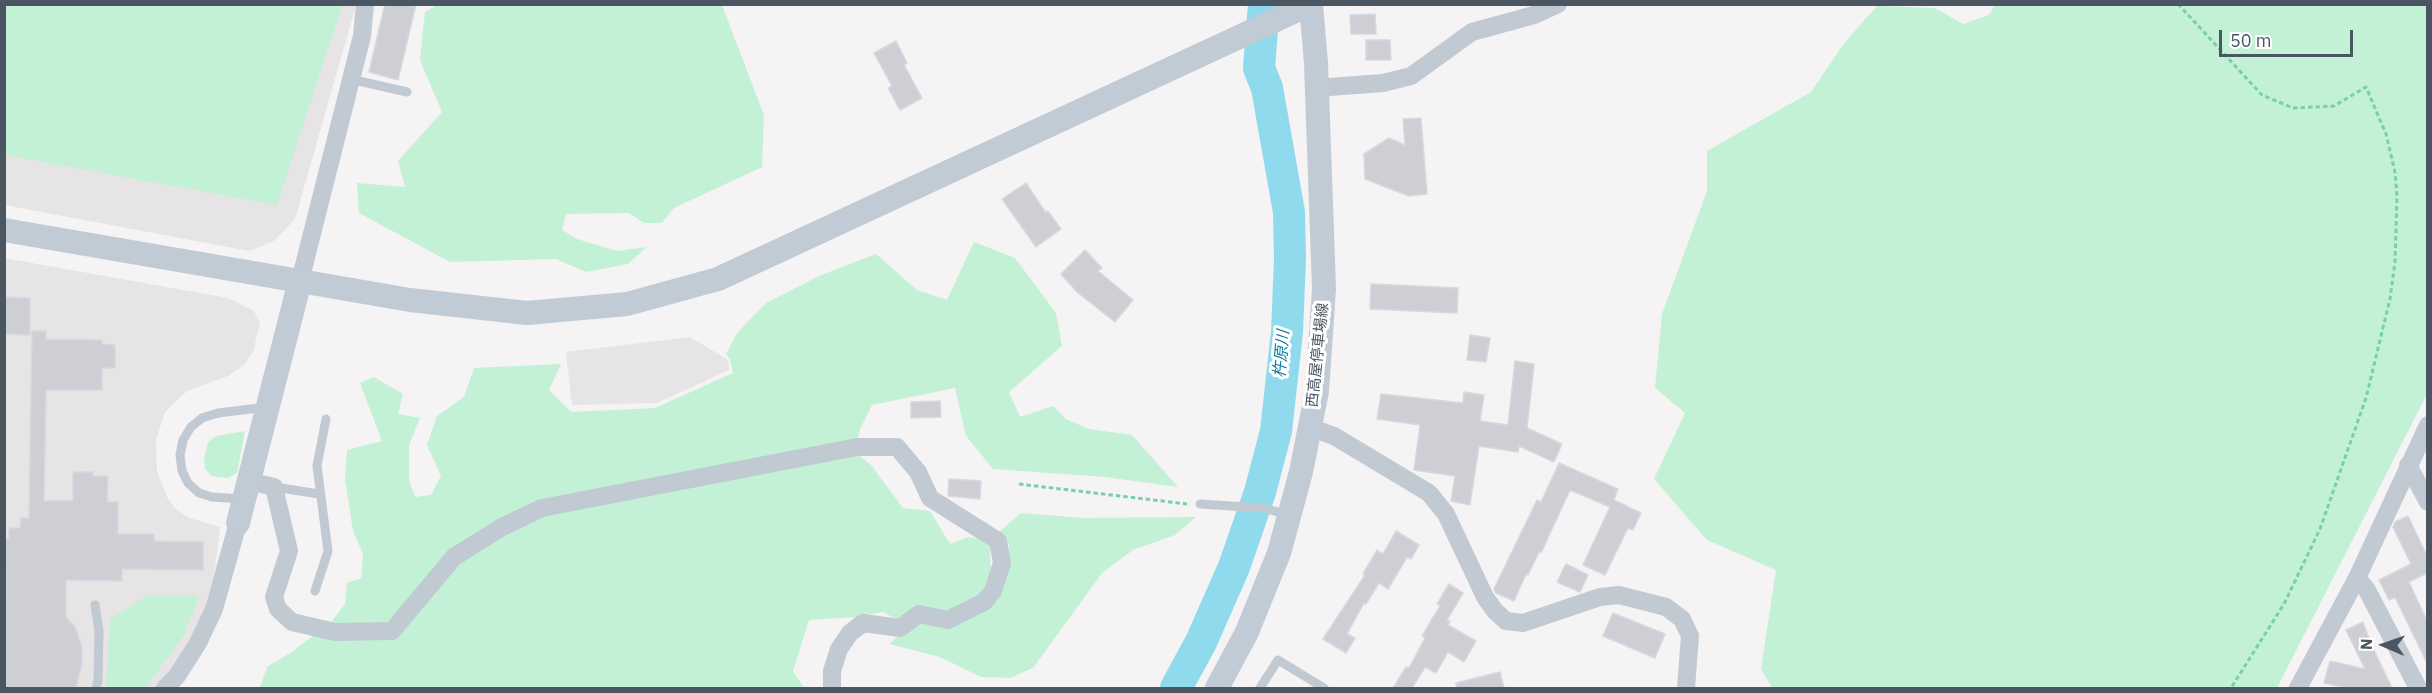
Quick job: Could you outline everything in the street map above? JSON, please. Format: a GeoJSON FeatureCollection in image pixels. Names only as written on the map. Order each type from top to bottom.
{"type":"FeatureCollection","features":[{"type":"Feature","properties":{"kind":"street"},"geometry":{"type":"LineString","coordinates":[[165,688],[177,676],[198,643],[214,609],[247,490],[362,36],[365,4]]}},
{"type":"Feature","properties":{"kind":"street"},"geometry":{"type":"LineString","coordinates":[[4,230],[410,300],[527,313],[627,304],[718,279],[1310,4]]}},
{"type":"Feature","properties":{"kind":"street","name":"西高屋停車場線"},"geometry":{"type":"LineString","coordinates":[[1217,688],[1247,632],[1279,553],[1302,472],[1317,391],[1324,290],[1316,63],[1310,4]]}},
{"type":"Feature","properties":{"kind":"street"},"geometry":{"type":"LineString","coordinates":[[1316,88],[1383,83],[1411,76],[1472,32],[1534,15],[1558,4]]}},
{"type":"Feature","properties":{"kind":"street"},"geometry":{"type":"LineString","coordinates":[[2298,688],[2357,578],[2427,425]]}},
{"type":"Feature","properties":{"kind":"street"},"geometry":{"type":"LineString","coordinates":[[1309,430],[1334,436],[1429,493],[1446,514],[1485,597],[1506,621],[1523,623],[1600,597],[1619,595],[1666,607],[1682,619],[1690,636],[1686,688]]}},
{"type":"Feature","properties":{"kind":"street"},"geometry":{"type":"LineString","coordinates":[[247,490],[274,487],[289,551],[274,597],[278,609],[292,622],[335,632],[392,631],[454,557],[502,527],[542,508],[857,447],[897,447],[918,472],[930,498],[998,541],[1002,563],[993,591],[984,602],[948,620],[919,614],[900,628],[863,623],[850,633],[839,649],[832,671],[832,688]]}},
{"type":"Feature","properties":{"kind":"street"},"geometry":{"type":"LineString","coordinates":[[2408,465],[2427,502]]}},
{"type":"Feature","properties":{"kind":"street"},"geometry":{"type":"LineString","coordinates":[[2357,578],[2367,590],[2418,688]]}},
{"type":"Feature","properties":{"kind":"lane"},"geometry":{"type":"LineString","coordinates":[[350,79],[407,92]]}},
{"type":"Feature","properties":{"kind":"lane"},"geometry":{"type":"LineString","coordinates":[[247,490],[212,497],[199,493],[188,483],[182,471],[180,455],[183,440],[191,427],[202,418],[218,413],[268,407]]}},
{"type":"Feature","properties":{"kind":"lane"},"geometry":{"type":"LineString","coordinates":[[315,591],[328,551],[317,466],[326,418]]}},
{"type":"Feature","properties":{"kind":"lane"},"geometry":{"type":"LineString","coordinates":[[274,487],[319,494]]}},
{"type":"Feature","properties":{"kind":"lane"},"geometry":{"type":"LineString","coordinates":[[1200,504],[1263,508],[1290,515]]}},
{"type":"Feature","properties":{"kind":"lane"},"geometry":{"type":"LineString","coordinates":[[95,605],[99,631],[96,688]]}},
{"type":"Feature","properties":{"kind":"lane"},"geometry":{"type":"LineString","coordinates":[[1260,688],[1278,660],[1324,688]]}},
{"type":"Feature","properties":{"kind":"path"},"geometry":{"type":"LineString","coordinates":[[2178,4],[2262,95],[2293,108],[2334,106],[2366,87],[2386,135],[2395,171],[2397,197],[2395,262],[2390,299],[2366,398],[2320,529],[2284,604],[2231,688]]}},
{"type":"Feature","properties":{"kind":"path"},"geometry":{"type":"LineString","coordinates":[[1019,484],[1166,503],[1200,504]]}},
{"type":"Feature","properties":{"kind":"shaded area"},"geometry":{"type":"Polygon","coordinates":[[[4,5],[356,5],[295,219],[274,241],[249,251],[5,205],[4,5]]]}},
{"type":"Feature","properties":{"kind":"shaded area"},"geometry":{"type":"Polygon","coordinates":[[[4,258],[228,298],[254,311],[260,323],[253,352],[244,365],[228,376],[187,391],[165,412],[156,440],[157,472],[168,499],[177,510],[190,518],[220,527],[215,569],[205,607],[191,639],[171,672],[155,688],[5,688],[4,258]]]}},
{"type":"Feature","properties":{"kind":"shaded area"},"geometry":{"type":"Polygon","coordinates":[[[690,337],[728,360],[729,370],[657,403],[572,405],[566,352],[690,337]]]}},
{"type":"Feature","properties":{"kind":"green space"},"geometry":{"type":"Polygon","coordinates":[[[4,5],[342,5],[277,205],[5,155],[4,5]]]}},
{"type":"Feature","properties":{"kind":"green space"},"geometry":{"type":"Polygon","coordinates":[[[437,5],[722,5],[764,115],[762,167],[674,208],[662,223],[644,223],[629,213],[566,214],[562,230],[577,239],[617,251],[647,247],[628,264],[586,272],[556,259],[450,262],[359,213],[357,183],[405,187],[398,161],[442,112],[420,60],[425,12],[437,5]]]}},
{"type":"Feature","properties":{"kind":"green space"},"geometry":{"type":"Polygon","coordinates":[[[1995,5],[2427,5],[2427,394],[2277,688],[1772,688],[1761,669],[1776,570],[1707,540],[1654,479],[1685,413],[1655,388],[1662,314],[1707,191],[1707,151],[1811,92],[1845,42],[1877,6],[1935,8],[1963,24],[1989,15],[1995,5]]]}},
{"type":"Feature","properties":{"kind":"green space"},"geometry":{"type":"Polygon","coordinates":[[[974,242],[1015,258],[1056,313],[1062,346],[1009,392],[1020,417],[1053,406],[1066,419],[1089,429],[1132,435],[1178,487],[1105,477],[993,469],[966,436],[955,388],[872,405],[860,429],[857,443],[500,523],[390,627],[335,628],[332,621],[345,604],[347,583],[361,578],[363,554],[353,531],[345,479],[347,450],[382,441],[360,383],[374,377],[403,394],[398,414],[420,418],[409,445],[409,480],[415,497],[431,495],[441,476],[427,445],[437,416],[464,397],[474,368],[561,364],[549,390],[571,412],[655,408],[733,373],[730,359],[726,354],[737,333],[766,303],[819,276],[876,254],[917,290],[947,300],[974,242]]]}},
{"type":"Feature","properties":{"kind":"green space"},"geometry":{"type":"Polygon","coordinates":[[[245,431],[237,473],[228,478],[211,476],[205,469],[204,459],[208,442],[216,436],[245,431]]]}},
{"type":"Feature","properties":{"kind":"green space"},"geometry":{"type":"Polygon","coordinates":[[[857,454],[871,465],[903,508],[930,511],[950,544],[968,537],[978,539],[990,547],[991,579],[975,602],[946,616],[898,620],[883,612],[856,617],[809,620],[793,671],[804,688],[259,688],[268,666],[292,652],[315,634],[396,637],[458,562],[505,533],[543,515],[857,454]]]}},
{"type":"Feature","properties":{"kind":"green space"},"geometry":{"type":"Polygon","coordinates":[[[1021,513],[1082,518],[1196,517],[1175,535],[1133,550],[1102,573],[1033,668],[1010,678],[981,677],[940,657],[889,644],[919,619],[983,608],[1008,564],[1009,545],[999,532],[1021,513]]]}},
{"type":"Feature","properties":{"kind":"green space"},"geometry":{"type":"Polygon","coordinates":[[[149,595],[199,596],[184,635],[145,688],[106,688],[110,619],[149,595]]]}},
{"type":"Feature","properties":{"kind":"building"},"geometry":{"type":"Polygon","coordinates":[[[385,4],[416,4],[398,80],[369,72],[385,4]]]}},
{"type":"Feature","properties":{"kind":"building"},"geometry":{"type":"Polygon","coordinates":[[[1375,14],[1376,34],[1351,34],[1350,15],[1375,14]]]}},
{"type":"Feature","properties":{"kind":"building"},"geometry":{"type":"Polygon","coordinates":[[[1366,40],[1390,40],[1391,60],[1366,60],[1366,40]]]}},
{"type":"Feature","properties":{"kind":"building"},"geometry":{"type":"Polygon","coordinates":[[[896,41],[907,63],[904,65],[922,98],[900,110],[888,88],[892,86],[874,53],[896,41]]]}},
{"type":"Feature","properties":{"kind":"building"},"geometry":{"type":"Polygon","coordinates":[[[1421,118],[1427,194],[1409,196],[1365,179],[1364,154],[1389,138],[1405,145],[1403,119],[1421,118]]]}},
{"type":"Feature","properties":{"kind":"building"},"geometry":{"type":"Polygon","coordinates":[[[1026,183],[1046,213],[1048,211],[1061,229],[1036,247],[1002,199],[1026,183]]]}},
{"type":"Feature","properties":{"kind":"building"},"geometry":{"type":"Polygon","coordinates":[[[1085,250],[1102,268],[1098,271],[1133,300],[1115,322],[1077,292],[1061,274],[1085,250]]]}},
{"type":"Feature","properties":{"kind":"building"},"geometry":{"type":"Polygon","coordinates":[[[1371,284],[1458,288],[1457,313],[1370,309],[1371,284]]]}},
{"type":"Feature","properties":{"kind":"building"},"geometry":{"type":"Polygon","coordinates":[[[4,297],[30,298],[30,335],[4,334],[4,297]]]}},
{"type":"Feature","properties":{"kind":"building"},"geometry":{"type":"Polygon","coordinates":[[[32,331],[46,331],[46,339],[102,340],[102,344],[115,345],[115,368],[102,368],[102,390],[46,390],[44,501],[73,501],[73,472],[93,472],[93,476],[108,476],[107,502],[118,502],[118,534],[154,534],[154,541],[203,542],[203,570],[122,569],[122,581],[66,580],[66,617],[75,627],[82,647],[82,663],[76,688],[4,688],[6,574],[4,574],[4,539],[9,539],[9,528],[20,528],[21,518],[29,518],[32,331]]]}},
{"type":"Feature","properties":{"kind":"building"},"geometry":{"type":"Polygon","coordinates":[[[1470,335],[1490,338],[1486,362],[1467,360],[1470,335]]]}},
{"type":"Feature","properties":{"kind":"building"},"geometry":{"type":"Polygon","coordinates":[[[1515,361],[1534,364],[1527,428],[1562,444],[1554,462],[1519,446],[1518,452],[1479,446],[1470,505],[1451,501],[1455,476],[1414,470],[1420,425],[1377,419],[1381,394],[1463,403],[1464,392],[1484,395],[1480,421],[1508,425],[1515,361]]]}},
{"type":"Feature","properties":{"kind":"building"},"geometry":{"type":"Polygon","coordinates":[[[940,401],[941,417],[911,418],[911,402],[940,401]]]}},
{"type":"Feature","properties":{"kind":"building"},"geometry":{"type":"Polygon","coordinates":[[[1559,463],[1618,489],[1614,500],[1641,513],[1633,530],[1628,528],[1605,575],[1583,565],[1610,507],[1570,490],[1541,553],[1539,552],[1528,575],[1526,574],[1514,601],[1496,593],[1494,589],[1537,500],[1541,502],[1559,463]]]}},
{"type":"Feature","properties":{"kind":"building"},"geometry":{"type":"Polygon","coordinates":[[[949,479],[981,481],[980,499],[948,496],[949,479]]]}},
{"type":"Feature","properties":{"kind":"building"},"geometry":{"type":"Polygon","coordinates":[[[2408,516],[2427,556],[2427,573],[2409,582],[2427,621],[2427,663],[2395,597],[2389,600],[2379,580],[2411,564],[2393,527],[2395,522],[2408,516]]]}},
{"type":"Feature","properties":{"kind":"building"},"geometry":{"type":"Polygon","coordinates":[[[1396,531],[1419,545],[1411,559],[1407,557],[1388,589],[1379,583],[1366,604],[1364,603],[1347,634],[1355,638],[1346,653],[1323,639],[1365,575],[1363,574],[1377,550],[1383,554],[1396,531]]]}},
{"type":"Feature","properties":{"kind":"building"},"geometry":{"type":"Polygon","coordinates":[[[1566,564],[1588,575],[1580,592],[1557,582],[1566,564]]]}},
{"type":"Feature","properties":{"kind":"building"},"geometry":{"type":"Polygon","coordinates":[[[1449,584],[1463,593],[1447,620],[1450,621],[1448,625],[1476,641],[1464,662],[1448,652],[1436,673],[1425,667],[1412,688],[1393,688],[1406,667],[1409,668],[1425,638],[1422,636],[1440,606],[1437,604],[1449,584]]]}},
{"type":"Feature","properties":{"kind":"building"},"geometry":{"type":"Polygon","coordinates":[[[1613,613],[1665,634],[1655,658],[1603,636],[1613,613]]]}},
{"type":"Feature","properties":{"kind":"building"},"geometry":{"type":"Polygon","coordinates":[[[2363,622],[2392,688],[2346,688],[2324,683],[2330,661],[2365,669],[2346,630],[2363,622]]]}},
{"type":"Feature","properties":{"kind":"building"},"geometry":{"type":"Polygon","coordinates":[[[1500,672],[1504,688],[1457,688],[1456,683],[1500,672]]]}},
{"type":"Feature","properties":{"kind":"waterway","name":"杵原川"},"geometry":{"type":"LineString","coordinates":[[1176,688],[1201,642],[1234,567],[1260,492],[1276,431],[1287,332],[1289,212],[1267,88],[1259,68],[1264,4]]}}]}
